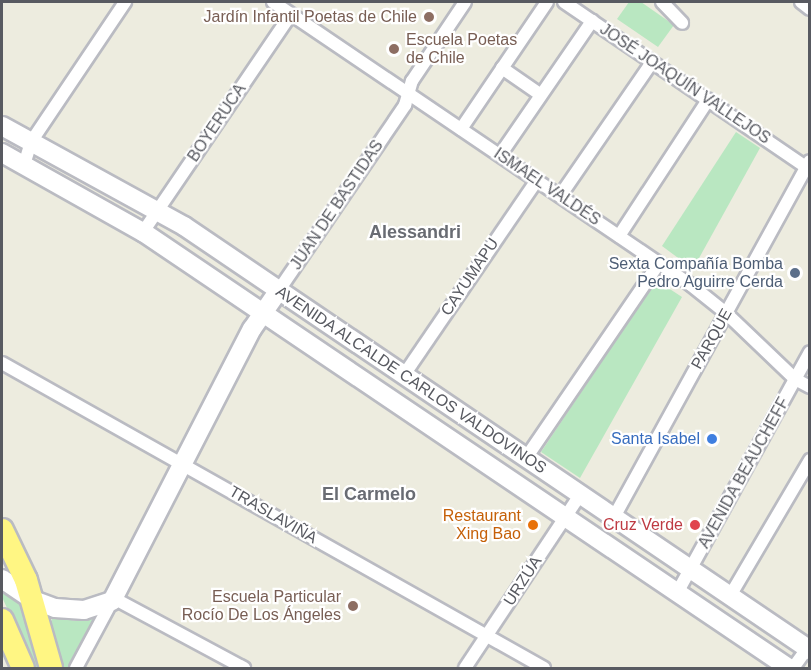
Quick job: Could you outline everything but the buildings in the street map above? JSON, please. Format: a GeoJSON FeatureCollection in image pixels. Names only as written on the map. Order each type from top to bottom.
{"type":"FeatureCollection","features":[{"type":"Feature","properties":{"kind":"highway"},"geometry":{"type":"LineString","coordinates":[[2,530],[33,600],[51,669]]}},
{"type":"Feature","properties":{"kind":"highway"},"geometry":{"type":"LineString","coordinates":[[2,620],[23,669]]}},
{"type":"Feature","properties":{"kind":"main road","name":"AVENIDA ALCALDE CARLOS VALDOVINOS"},"geometry":{"type":"LineString","coordinates":[[2,126],[158,211],[279,290],[809,648]]}},
{"type":"Feature","properties":{"kind":"main road","name":"AVENIDA ALCALDE CARLOS VALDOVINOS"},"geometry":{"type":"LineString","coordinates":[[2,153],[144,232],[791,669]]}},
{"type":"Feature","properties":{"kind":"main road","name":"JUAN DE BASTIDAS"},"geometry":{"type":"LineString","coordinates":[[112,601],[262,313],[279,290]]}},
{"type":"Feature","properties":{"kind":"main road"},"geometry":{"type":"LineString","coordinates":[[365,381],[380,359]]}},
{"type":"Feature","properties":{"kind":"main road"},"geometry":{"type":"LineString","coordinates":[[460,446],[476,424]]}},
{"type":"Feature","properties":{"kind":"main road"},"geometry":{"type":"LineString","coordinates":[[2,579],[33,600],[56,608],[75,611],[112,601]]}},
{"type":"Feature","properties":{"kind":"street"},"geometry":{"type":"LineString","coordinates":[[24,165],[31,142],[125,2]]}},
{"type":"Feature","properties":{"kind":"street","name":"ISMAEL VALDÉS"},"geometry":{"type":"LineString","coordinates":[[273,2],[659,263],[726,313],[795,379],[810,387]]}},
{"type":"Feature","properties":{"kind":"street","name":"JUAN DE BASTIDAS"},"geometry":{"type":"LineString","coordinates":[[279,290],[405,105],[412,81],[465,2]]}},
{"type":"Feature","properties":{"kind":"street"},"geometry":{"type":"LineString","coordinates":[[461,129],[547,2]]}},
{"type":"Feature","properties":{"kind":"street","name":"JOSÉ JOAQUÍN VALLEJOS"},"geometry":{"type":"LineString","coordinates":[[564,2],[708,100],[808,164]]}},
{"type":"Feature","properties":{"kind":"street"},"geometry":{"type":"LineString","coordinates":[[662,2],[682,23]]}},
{"type":"Feature","properties":{"kind":"street"},"geometry":{"type":"LineString","coordinates":[[801,2],[810,9]]}},
{"type":"Feature","properties":{"kind":"street","name":"BOYERUCA"},"geometry":{"type":"LineString","coordinates":[[144,232],[291,14]]}},
{"type":"Feature","properties":{"kind":"street"},"geometry":{"type":"LineString","coordinates":[[500,155],[592,21]]}},
{"type":"Feature","properties":{"kind":"street"},"geometry":{"type":"LineString","coordinates":[[560,196],[652,62]]}},
{"type":"Feature","properties":{"kind":"street"},"geometry":{"type":"LineString","coordinates":[[501,68],[541,95]]}},
{"type":"Feature","properties":{"kind":"street"},"geometry":{"type":"LineString","coordinates":[[619,236],[708,100]]}},
{"type":"Feature","properties":{"kind":"street","name":"PARQUE"},"geometry":{"type":"LineString","coordinates":[[614,518],[808,164]]}},
{"type":"Feature","properties":{"kind":"street","name":"CAYUMAPU"},"geometry":{"type":"LineString","coordinates":[[404,375],[537,180]]}},
{"type":"Feature","properties":{"kind":"street"},"geometry":{"type":"LineString","coordinates":[[526,458],[659,263]]}},
{"type":"Feature","properties":{"kind":"street","name":"AVENIDA BEAUCHEFF"},"geometry":{"type":"LineString","coordinates":[[677,593],[810,352]]}},
{"type":"Feature","properties":{"kind":"street","name":"TRASLAVIÑA"},"geometry":{"type":"LineString","coordinates":[[2,363],[544,669]]}},
{"type":"Feature","properties":{"kind":"street"},"geometry":{"type":"LineString","coordinates":[[730,596],[810,459]]}},
{"type":"Feature","properties":{"kind":"street","name":"URZÚA"},"geometry":{"type":"LineString","coordinates":[[465,669],[580,495]]}},
{"type":"Feature","properties":{"kind":"street"},"geometry":{"type":"LineString","coordinates":[[112,601],[130,605],[243,669]]}},
{"type":"Feature","properties":{"kind":"street","name":"JUAN DE BASTIDAS"},"geometry":{"type":"LineString","coordinates":[[76,669],[112,601]]}},
{"type":"Feature","properties":{"kind":"street"},"geometry":{"type":"LineString","coordinates":[[791,669],[809,648]]}},
{"type":"Feature","properties":{"kind":"green space"},"geometry":{"type":"Polygon","coordinates":[[[629,2],[641,2],[674,25],[658,47],[617,19],[629,2]]]}},
{"type":"Feature","properties":{"kind":"green space"},"geometry":{"type":"Polygon","coordinates":[[[736,132],[760,148],[693,269],[662,246],[736,132]]]}},
{"type":"Feature","properties":{"kind":"green space"},"geometry":{"type":"Polygon","coordinates":[[[656,280],[682,297],[580,478],[541,452],[656,280]]]}},
{"type":"Feature","properties":{"kind":"green space"},"geometry":{"type":"Polygon","coordinates":[[[2,587],[25,605],[43,668],[34,668],[2,597],[2,587]]]}},
{"type":"Feature","properties":{"kind":"green space"},"geometry":{"type":"Polygon","coordinates":[[[54,616],[75,621],[99,616],[71,668],[63,668],[50,623],[54,616]]]}},
{"type":"Feature","properties":{"kind":"place","name":"Jardín Infantil Poetas de Chile"},"geometry":{"type":"Point","coordinates":[429,17]}},
{"type":"Feature","properties":{"kind":"place","name":"Escuela Poetas de Chile"},"geometry":{"type":"Point","coordinates":[394,49]}},
{"type":"Feature","properties":{"kind":"place","name":"Sexta Compañía Bomba Pedro Aguirre Cerda"},"geometry":{"type":"Point","coordinates":[795,273]}},
{"type":"Feature","properties":{"kind":"place","name":"Santa Isabel"},"geometry":{"type":"Point","coordinates":[712,439]}},
{"type":"Feature","properties":{"kind":"place","name":"Restaurant Xing Bao"},"geometry":{"type":"Point","coordinates":[533,525]}},
{"type":"Feature","properties":{"kind":"place","name":"Cruz Verde"},"geometry":{"type":"Point","coordinates":[695,525]}},
{"type":"Feature","properties":{"kind":"place","name":"Escuela Particular Rocío De Los Ángeles"},"geometry":{"type":"Point","coordinates":[353,606]}},
{"type":"Feature","properties":{"kind":"district","name":"Alessandri"},"geometry":{"type":"Point","coordinates":[415,232]}},
{"type":"Feature","properties":{"kind":"district","name":"El Carmelo"},"geometry":{"type":"Point","coordinates":[369,494]}}]}
